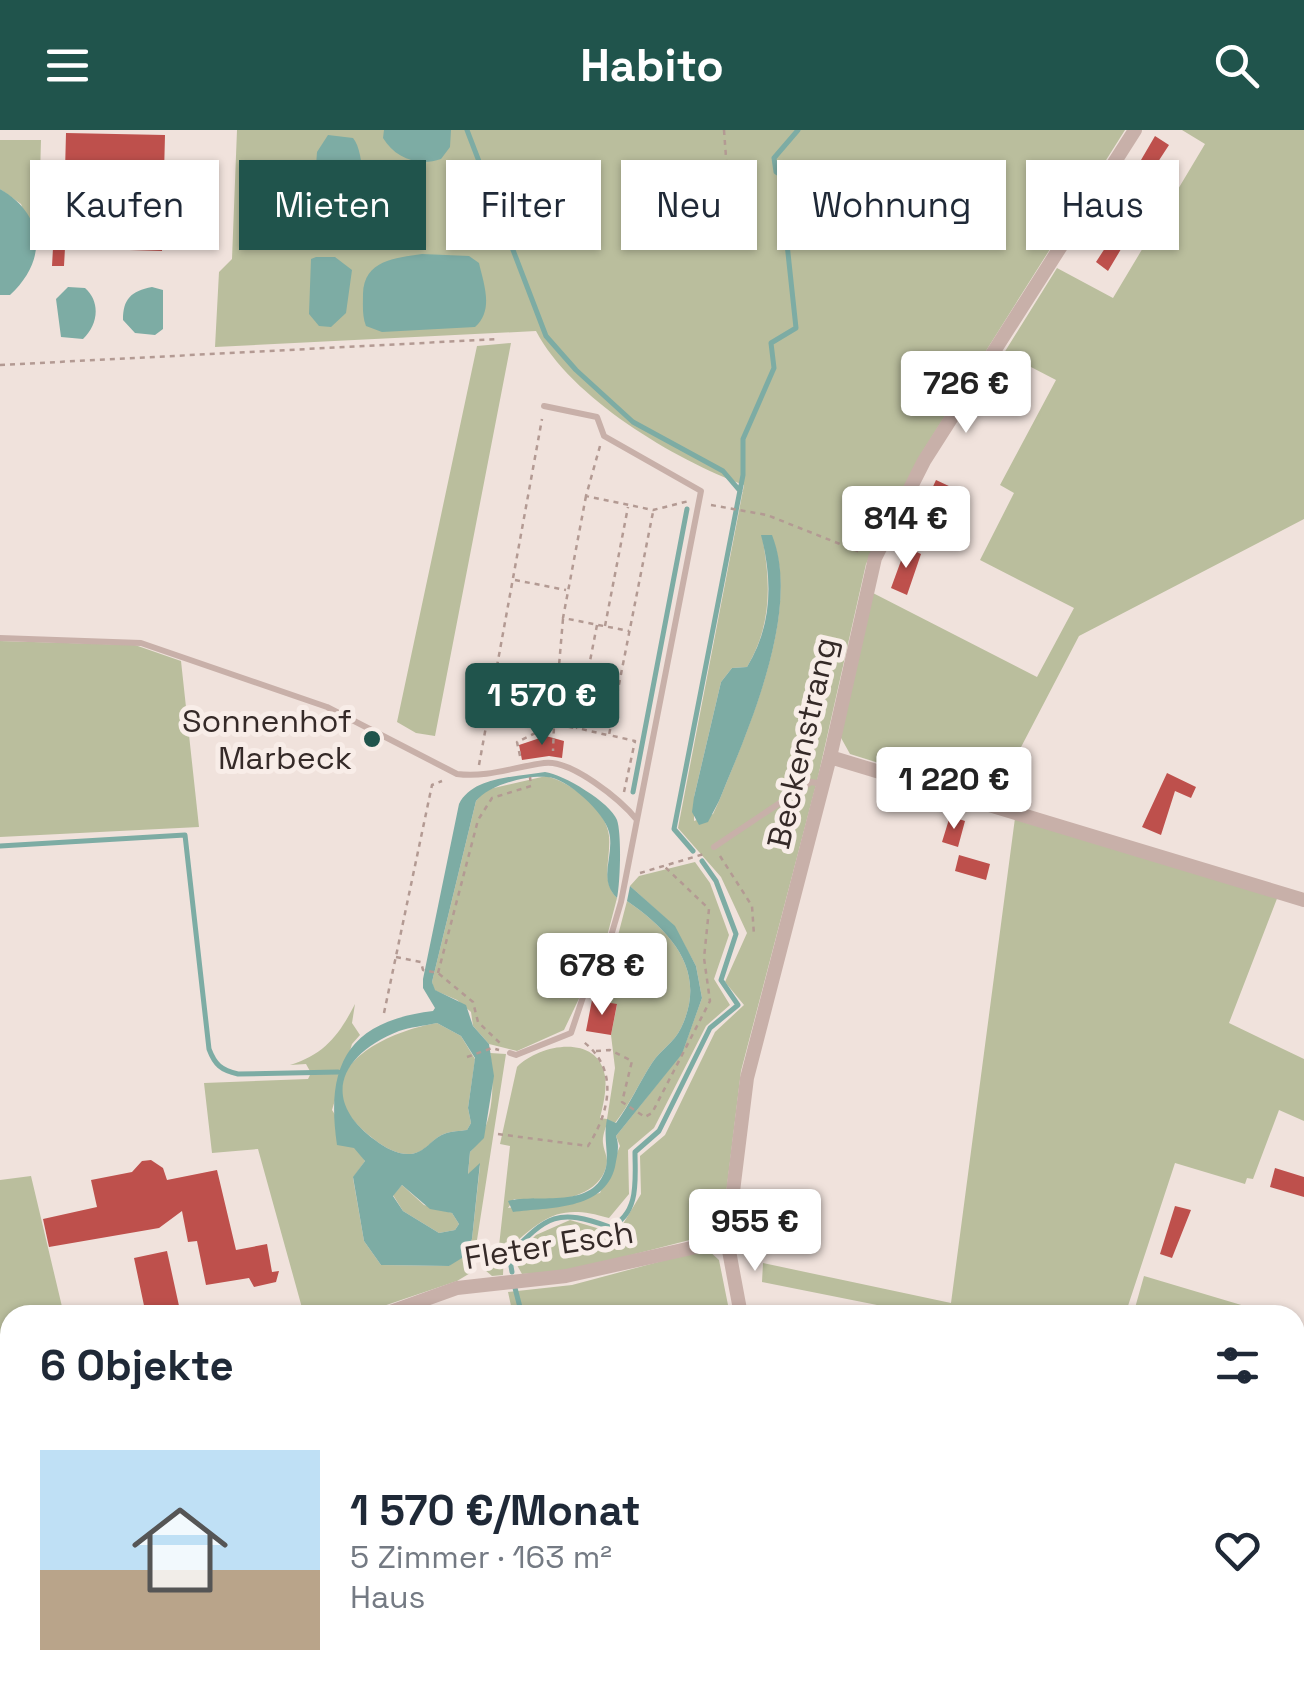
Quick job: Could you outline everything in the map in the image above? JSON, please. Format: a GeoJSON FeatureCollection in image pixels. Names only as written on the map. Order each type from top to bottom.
{"type":"FeatureCollection","features":[{"type":"Feature","properties":{"kind":"street","name":"Beckenstrang"},"geometry":{"type":"LineString","coordinates":[[738,1305],[727,1240],[748,1078],[830,758],[876,558],[924,461],[1135,130]]}},
{"type":"Feature","properties":{"kind":"street"},"geometry":{"type":"LineString","coordinates":[[830,758],[1304,900]]}},
{"type":"Feature","properties":{"kind":"street","name":"Fleter Esch"},"geometry":{"type":"LineString","coordinates":[[410,1305],[457,1288],[566,1276],[727,1240]]}},
{"type":"Feature","properties":{"kind":"lane"},"geometry":{"type":"LineString","coordinates":[[510,1053],[516,1056],[571,1033],[587,985],[608,946],[626,879],[702,491],[604,436],[596,417],[544,406]]}},
{"type":"Feature","properties":{"kind":"lane"},"geometry":{"type":"LineString","coordinates":[[0,638],[141,644],[327,706],[457,774],[476,776],[549,762],[622,801],[637,820]]}},
{"type":"Feature","properties":{"kind":"lane"},"geometry":{"type":"LineString","coordinates":[[714,847],[766,808],[810,782],[822,784]]}},
{"type":"Feature","properties":{"kind":"path"},"geometry":{"type":"LineString","coordinates":[[724,130],[726,160]]}},
{"type":"Feature","properties":{"kind":"path"},"geometry":{"type":"LineString","coordinates":[[0,365],[499,339]]}},
{"type":"Feature","properties":{"kind":"path"},"geometry":{"type":"LineString","coordinates":[[476,776],[544,406]]}},
{"type":"Feature","properties":{"kind":"path"},"geometry":{"type":"LineString","coordinates":[[549,762],[567,590],[586,496],[604,436]]}},
{"type":"Feature","properties":{"kind":"path"},"geometry":{"type":"LineString","coordinates":[[586,496],[653,510],[698,501],[734,512],[767,515],[876,558]]}},
{"type":"Feature","properties":{"kind":"path"},"geometry":{"type":"LineString","coordinates":[[605,626],[628,505]]}},
{"type":"Feature","properties":{"kind":"path"},"geometry":{"type":"LineString","coordinates":[[609,735],[653,510]]}},
{"type":"Feature","properties":{"kind":"path"},"geometry":{"type":"LineString","coordinates":[[512,580],[567,590]]}},
{"type":"Feature","properties":{"kind":"path"},"geometry":{"type":"LineString","coordinates":[[563,618],[630,632]]}},
{"type":"Feature","properties":{"kind":"path"},"geometry":{"type":"LineString","coordinates":[[577,728],[597,625]]}},
{"type":"Feature","properties":{"kind":"path"},"geometry":{"type":"LineString","coordinates":[[522,768],[517,742],[554,724],[636,741],[622,801]]}},
{"type":"Feature","properties":{"kind":"path"},"geometry":{"type":"LineString","coordinates":[[384,1014],[432,785],[457,774]]}},
{"type":"Feature","properties":{"kind":"path"},"geometry":{"type":"LineString","coordinates":[[438,973],[478,820],[492,798],[531,786],[531,781]]}},
{"type":"Feature","properties":{"kind":"path"},"geometry":{"type":"LineString","coordinates":[[626,879],[696,860],[714,847],[752,906],[754,935]]}},
{"type":"Feature","properties":{"kind":"path"},"geometry":{"type":"LineString","coordinates":[[596,1051],[610,1050],[632,1061],[622,1102],[644,1117],[652,1113],[710,1001],[704,958],[708,909],[665,867]]}},
{"type":"Feature","properties":{"kind":"path"},"geometry":{"type":"LineString","coordinates":[[396,957],[422,962],[423,970],[438,973],[472,1002],[478,1022],[510,1053]]}},
{"type":"Feature","properties":{"kind":"path"},"geometry":{"type":"LineString","coordinates":[[498,1134],[588,1146],[606,1114],[609,1075],[596,1051],[571,1033]]}},
{"type":"Feature","properties":{"kind":"path"},"geometry":{"type":"LineString","coordinates":[[466,1056],[492,1048]]}},
{"type":"Feature","properties":{"kind":"green space"},"geometry":{"type":"Polygon","coordinates":[[[237,130],[1125,130],[1106,160],[1026,160],[1026,250],[1049,250],[921,454],[866,564],[818,777],[741,1071],[723,1219],[709,1235],[569,1271],[522,1274],[513,1258],[536,1235],[570,1220],[617,1234],[641,1194],[640,1156],[665,1135],[715,1032],[744,1005],[725,982],[747,933],[721,877],[678,828],[744,485],[687,460],[627,424],[574,380],[536,331],[215,347],[219,272],[232,259],[237,130]],[[771,535],[762,536],[768,587],[765,619],[747,667],[732,668],[721,682],[694,797],[694,821],[713,814],[743,740],[768,669],[780,598],[779,565],[771,535]]]}},
{"type":"Feature","properties":{"kind":"green space"},"geometry":{"type":"Polygon","coordinates":[[[1182,130],[1304,130],[1304,519],[1079,636],[994,799],[850,754],[840,736],[871,592],[1037,677],[1074,608],[980,560],[1014,493],[1000,485],[1056,380],[1004,353],[1057,268],[1113,298],[1142,250],[1179,250],[1179,188],[1205,144],[1182,130]]]}},
{"type":"Feature","properties":{"kind":"green space"},"geometry":{"type":"Polygon","coordinates":[[[0,140],[41,140],[40,160],[30,160],[30,227],[21,204],[0,189],[0,140]]]}},
{"type":"Feature","properties":{"kind":"green space"},"geometry":{"type":"Polygon","coordinates":[[[511,343],[435,736],[416,733],[397,722],[477,346],[511,343]]]}},
{"type":"Feature","properties":{"kind":"green space"},"geometry":{"type":"Polygon","coordinates":[[[0,641],[135,645],[181,661],[199,827],[0,837],[0,641]]]}},
{"type":"Feature","properties":{"kind":"green space"},"geometry":{"type":"Polygon","coordinates":[[[546,776],[576,791],[602,816],[609,836],[609,884],[617,898],[605,944],[564,1030],[517,1051],[489,1044],[473,1026],[471,1012],[457,1000],[434,990],[432,982],[476,801],[485,790],[546,776]]]}},
{"type":"Feature","properties":{"kind":"green space"},"geometry":{"type":"Polygon","coordinates":[[[1015,818],[1278,896],[1229,1023],[1304,1059],[1304,1121],[1279,1110],[1253,1179],[1247,1178],[1245,1184],[1175,1163],[1128,1305],[877,1305],[762,1282],[763,1263],[951,1303],[1015,818]]]}},
{"type":"Feature","properties":{"kind":"green space"},"geometry":{"type":"Polygon","coordinates":[[[695,862],[710,883],[729,935],[714,979],[730,1005],[706,1026],[654,1128],[628,1150],[629,1194],[609,1218],[576,1212],[551,1217],[504,1252],[503,1275],[492,1276],[485,1270],[487,1246],[499,1246],[510,1146],[500,1144],[517,1067],[553,1048],[580,1048],[591,1053],[600,1062],[605,1076],[600,1118],[607,1119],[615,1068],[611,1035],[617,1005],[592,1000],[594,986],[616,943],[627,901],[671,940],[688,971],[688,1008],[681,1028],[652,1063],[615,1123],[608,1120],[603,1140],[607,1164],[601,1178],[581,1194],[553,1200],[514,1199],[508,1208],[600,1193],[620,1146],[616,1136],[682,1053],[702,998],[696,966],[674,926],[630,886],[639,876],[695,862]]]}},
{"type":"Feature","properties":{"kind":"green space"},"geometry":{"type":"Polygon","coordinates":[[[355,1004],[352,1023],[360,1035],[352,1044],[332,1110],[365,1161],[353,1178],[364,1241],[381,1265],[449,1266],[472,1239],[480,1165],[468,1175],[470,1152],[484,1131],[491,1105],[490,1053],[506,1054],[472,1272],[457,1281],[386,1305],[301,1305],[258,1149],[212,1153],[204,1083],[308,1079],[311,1073],[306,1064],[290,1065],[313,1055],[343,1025],[355,1004]]]}},
{"type":"Feature","properties":{"kind":"green space"},"geometry":{"type":"Polygon","coordinates":[[[437,1023],[461,1036],[475,1059],[468,1108],[471,1123],[467,1130],[444,1134],[416,1153],[397,1152],[379,1143],[352,1118],[342,1098],[343,1080],[352,1064],[368,1049],[437,1023]]]}},
{"type":"Feature","properties":{"kind":"green space"},"geometry":{"type":"Polygon","coordinates":[[[31,1176],[62,1305],[0,1305],[0,1180],[31,1176]]]}},
{"type":"Feature","properties":{"kind":"green space"},"geometry":{"type":"Polygon","coordinates":[[[402,1185],[424,1205],[452,1213],[459,1224],[455,1230],[439,1233],[403,1211],[393,1195],[402,1185]]]}},
{"type":"Feature","properties":{"kind":"green space"},"geometry":{"type":"Polygon","coordinates":[[[707,1249],[719,1260],[728,1305],[511,1305],[508,1292],[572,1285],[707,1249]]]}},
{"type":"Feature","properties":{"kind":"green space"},"geometry":{"type":"Polygon","coordinates":[[[1144,1276],[1241,1305],[1136,1305],[1144,1276]]]}},
{"type":"Feature","properties":{"kind":"water"},"geometry":{"type":"Polygon","coordinates":[[[384,130],[451,130],[450,147],[441,159],[432,161],[408,159],[383,138],[384,130]]]}},
{"type":"Feature","properties":{"kind":"water"},"geometry":{"type":"Polygon","coordinates":[[[328,135],[353,138],[361,160],[316,160],[328,135]]]}},
{"type":"Feature","properties":{"kind":"water"},"geometry":{"type":"Polygon","coordinates":[[[0,189],[26,212],[30,219],[30,250],[35,250],[22,281],[10,295],[0,295],[0,189]]]}},
{"type":"Feature","properties":{"kind":"water"},"geometry":{"type":"Polygon","coordinates":[[[422,254],[469,256],[479,263],[486,297],[481,320],[475,327],[382,332],[366,326],[363,294],[369,274],[383,263],[422,254]]]}},
{"type":"Feature","properties":{"kind":"water"},"geometry":{"type":"Polygon","coordinates":[[[335,257],[352,270],[346,313],[331,327],[319,326],[309,314],[311,259],[335,257]]]}},
{"type":"Feature","properties":{"kind":"water"},"geometry":{"type":"Polygon","coordinates":[[[68,287],[85,288],[94,300],[94,320],[83,339],[61,337],[56,299],[68,287]]]}},
{"type":"Feature","properties":{"kind":"water"},"geometry":{"type":"Polygon","coordinates":[[[152,287],[163,290],[163,329],[155,335],[135,333],[123,320],[127,301],[152,287]]]}},
{"type":"Feature","properties":{"kind":"water"},"geometry":{"type":"Polygon","coordinates":[[[761,535],[772,535],[780,565],[776,633],[768,670],[731,772],[708,822],[699,825],[692,812],[694,797],[721,682],[732,668],[747,667],[766,619],[767,569],[761,535]]]}},
{"type":"Feature","properties":{"kind":"water"},"geometry":{"type":"Polygon","coordinates":[[[545,772],[586,790],[617,820],[617,898],[608,883],[610,841],[606,824],[565,783],[547,777],[508,782],[476,801],[432,982],[435,990],[466,1005],[473,1026],[489,1044],[494,1076],[484,1138],[470,1152],[468,1174],[480,1163],[472,1239],[462,1258],[449,1266],[381,1265],[364,1241],[353,1177],[365,1161],[354,1148],[337,1145],[335,1091],[340,1070],[349,1051],[363,1036],[404,1016],[435,1008],[423,988],[423,979],[459,804],[474,788],[485,783],[545,772]],[[437,1023],[403,1030],[379,1041],[351,1065],[344,1079],[347,1109],[379,1143],[397,1152],[416,1153],[444,1134],[467,1130],[471,1123],[468,1108],[475,1058],[461,1036],[437,1023]],[[402,1185],[393,1196],[403,1211],[439,1233],[455,1230],[459,1224],[452,1213],[430,1209],[402,1185]]]}},
{"type":"Feature","properties":{"kind":"water"},"geometry":{"type":"Polygon","coordinates":[[[630,886],[675,926],[696,966],[702,998],[682,1054],[616,1136],[615,1167],[599,1192],[573,1204],[513,1212],[508,1201],[578,1195],[600,1181],[607,1162],[607,1119],[616,1123],[652,1063],[681,1028],[688,1008],[688,971],[671,940],[627,901],[630,886]]]}},
{"type":"Feature","properties":{"kind":"building"},"geometry":{"type":"Polygon","coordinates":[[[66,133],[165,135],[164,160],[65,160],[66,133]]]}},
{"type":"Feature","properties":{"kind":"building"},"geometry":{"type":"Polygon","coordinates":[[[1155,136],[1169,145],[1159,160],[1141,160],[1155,136]]]}},
{"type":"Feature","properties":{"kind":"building"},"geometry":{"type":"Polygon","coordinates":[[[53,250],[65,250],[64,266],[52,266],[53,250]]]}},
{"type":"Feature","properties":{"kind":"building"},"geometry":{"type":"Polygon","coordinates":[[[1104,250],[1120,250],[1108,271],[1096,262],[1104,250]]]}},
{"type":"Feature","properties":{"kind":"building"},"geometry":{"type":"Polygon","coordinates":[[[936,480],[951,487],[940,513],[924,506],[936,480]]]}},
{"type":"Feature","properties":{"kind":"building"},"geometry":{"type":"Polygon","coordinates":[[[906,547],[921,554],[907,595],[891,588],[906,547]]]}},
{"type":"Feature","properties":{"kind":"building"},"geometry":{"type":"Polygon","coordinates":[[[546,736],[564,741],[562,758],[522,760],[519,745],[546,736]]]}},
{"type":"Feature","properties":{"kind":"building"},"geometry":{"type":"Polygon","coordinates":[[[1167,773],[1196,787],[1191,798],[1175,791],[1161,835],[1142,827],[1167,773]]]}},
{"type":"Feature","properties":{"kind":"building"},"geometry":{"type":"Polygon","coordinates":[[[950,816],[965,821],[958,847],[942,842],[950,816]]]}},
{"type":"Feature","properties":{"kind":"building"},"geometry":{"type":"Polygon","coordinates":[[[959,855],[990,864],[986,880],[955,871],[959,855]]]}},
{"type":"Feature","properties":{"kind":"building"},"geometry":{"type":"Polygon","coordinates":[[[592,1000],[617,1004],[611,1035],[586,1031],[592,1000]]]}},
{"type":"Feature","properties":{"kind":"building"},"geometry":{"type":"Polygon","coordinates":[[[151,1160],[163,1168],[167,1180],[217,1170],[236,1250],[267,1244],[272,1272],[279,1271],[276,1282],[254,1287],[249,1278],[206,1285],[197,1241],[188,1242],[182,1211],[159,1228],[49,1247],[43,1219],[97,1207],[91,1180],[132,1172],[142,1161],[151,1160]]]}},
{"type":"Feature","properties":{"kind":"building"},"geometry":{"type":"Polygon","coordinates":[[[1275,1168],[1304,1177],[1304,1197],[1270,1187],[1275,1168]]]}},
{"type":"Feature","properties":{"kind":"building"},"geometry":{"type":"Polygon","coordinates":[[[1175,1206],[1191,1210],[1172,1258],[1160,1254],[1175,1206]]]}},
{"type":"Feature","properties":{"kind":"building"},"geometry":{"type":"Polygon","coordinates":[[[167,1251],[179,1305],[144,1305],[134,1258],[167,1251]]]}},
{"type":"Feature","properties":{"kind":"waterway"},"geometry":{"type":"LineString","coordinates":[[467,130],[546,336],[576,370],[633,422],[723,471],[740,491]]}},
{"type":"Feature","properties":{"kind":"waterway"},"geometry":{"type":"LineString","coordinates":[[693,851],[674,829],[743,475],[743,439],[774,368],[771,343],[796,328],[785,225],[802,200],[793,183],[776,172],[774,158],[798,130]]}},
{"type":"Feature","properties":{"kind":"waterway"},"geometry":{"type":"LineString","coordinates":[[633,792],[687,509]]}},
{"type":"Feature","properties":{"kind":"waterway"},"geometry":{"type":"LineString","coordinates":[[0,846],[185,835],[209,1049],[214,1059],[223,1069],[238,1074],[338,1072]]}},
{"type":"Feature","properties":{"kind":"waterway"},"geometry":{"type":"LineString","coordinates":[[512,1272],[509,1255],[544,1224],[565,1217],[610,1227],[627,1214],[634,1195],[635,1152],[659,1131],[710,1028],[738,1005],[721,980],[736,934],[716,881],[702,861]]}},
{"type":"Feature","properties":{"kind":"waterway"},"geometry":{"type":"LineString","coordinates":[[515,1288],[519,1305]]}},
{"type":"Feature","properties":{"kind":"place","name":"Sonnenhof Marbeck"},"geometry":{"type":"Point","coordinates":[372,739]}}]}
